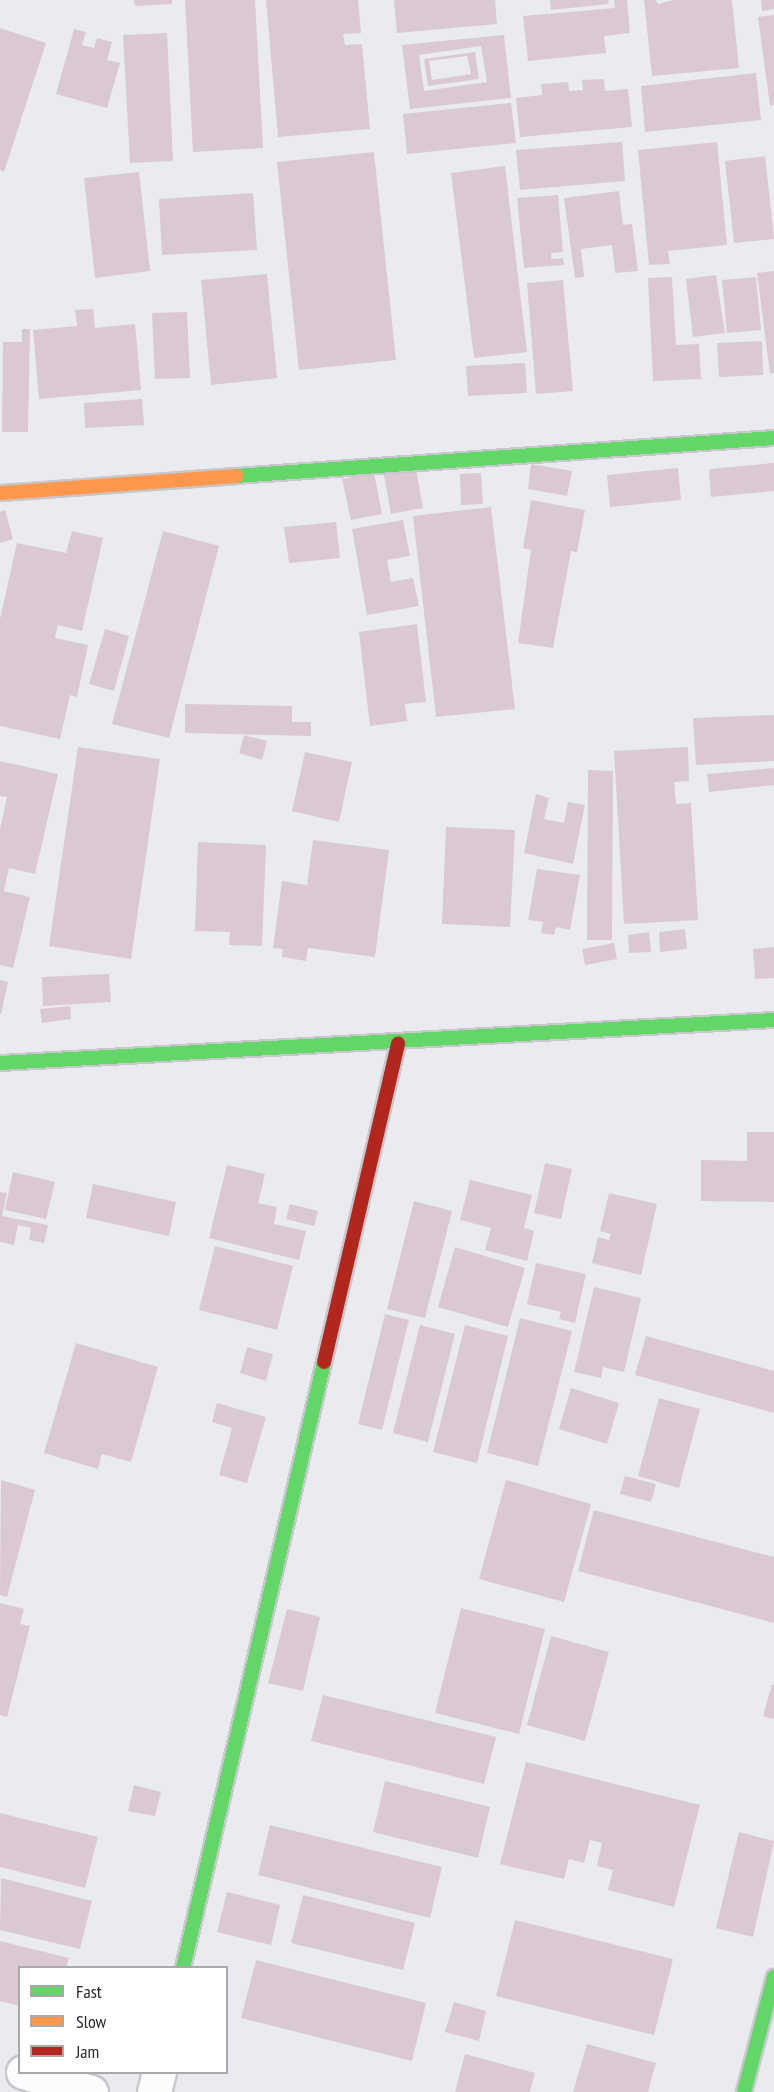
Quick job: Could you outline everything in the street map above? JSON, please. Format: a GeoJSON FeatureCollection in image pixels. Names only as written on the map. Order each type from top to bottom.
{"type":"FeatureCollection","features":[{"type":"Feature","properties":{"kind":"street"},"geometry":{"type":"LineString","coordinates":[[0,493],[774,438]]}},
{"type":"Feature","properties":{"kind":"street"},"geometry":{"type":"LineString","coordinates":[[0,1064],[774,1020]]}},
{"type":"Feature","properties":{"kind":"street"},"geometry":{"type":"LineString","coordinates":[[183,1966],[398,1043]]}},
{"type":"Feature","properties":{"kind":"street"},"geometry":{"type":"LineString","coordinates":[[744,2092],[774,1977]]}},
{"type":"Feature","properties":{"kind":"street"},"geometry":{"type":"LineString","coordinates":[[0,2066],[18,2071]]}},
{"type":"Feature","properties":{"kind":"street"},"geometry":{"type":"LineString","coordinates":[[28,2074],[91,2092]]}},
{"type":"Feature","properties":{"kind":"street"},"geometry":{"type":"LineString","coordinates":[[154,2092],[159,2074]]}},
{"type":"Feature","properties":{"kind":"building"},"geometry":{"type":"Polygon","coordinates":[[[134,0],[172,0],[172,4],[135,6],[134,0]]]}},
{"type":"Feature","properties":{"kind":"building"},"geometry":{"type":"Polygon","coordinates":[[[185,0],[255,0],[263,148],[193,152],[185,0]]]}},
{"type":"Feature","properties":{"kind":"building"},"geometry":{"type":"Polygon","coordinates":[[[266,0],[358,0],[361,33],[343,34],[345,45],[362,44],[370,129],[278,137],[266,0]]]}},
{"type":"Feature","properties":{"kind":"building"},"geometry":{"type":"Polygon","coordinates":[[[394,0],[495,0],[497,24],[397,33],[394,0]]]}},
{"type":"Feature","properties":{"kind":"building"},"geometry":{"type":"Polygon","coordinates":[[[550,0],[608,0],[609,4],[551,10],[550,0]]]}},
{"type":"Feature","properties":{"kind":"building"},"geometry":{"type":"Polygon","coordinates":[[[614,0],[627,0],[630,33],[604,36],[606,53],[528,61],[523,16],[615,8],[614,0]]]}},
{"type":"Feature","properties":{"kind":"building"},"geometry":{"type":"Polygon","coordinates":[[[644,0],[656,0],[658,4],[674,0],[732,0],[739,68],[652,76],[644,0]]]}},
{"type":"Feature","properties":{"kind":"building"},"geometry":{"type":"Polygon","coordinates":[[[761,0],[774,0],[774,9],[762,11],[761,0]]]}},
{"type":"Feature","properties":{"kind":"building"},"geometry":{"type":"Polygon","coordinates":[[[774,15],[774,105],[770,106],[758,17],[774,15]]]}},
{"type":"Feature","properties":{"kind":"building"},"geometry":{"type":"Polygon","coordinates":[[[0,28],[46,43],[4,172],[0,170],[0,28]]]}},
{"type":"Feature","properties":{"kind":"building"},"geometry":{"type":"Polygon","coordinates":[[[74,29],[86,32],[82,45],[94,48],[97,38],[112,42],[107,60],[120,63],[107,108],[56,94],[74,29]]]}},
{"type":"Feature","properties":{"kind":"building"},"geometry":{"type":"Polygon","coordinates":[[[167,33],[173,161],[130,163],[123,35],[167,33]]]}},
{"type":"Feature","properties":{"kind":"building"},"geometry":{"type":"Polygon","coordinates":[[[504,35],[511,98],[410,109],[402,45],[504,35]],[[481,46],[419,55],[424,91],[487,82],[481,46]]]}},
{"type":"Feature","properties":{"kind":"building"},"geometry":{"type":"Polygon","coordinates":[[[475,52],[479,79],[428,86],[424,59],[475,52]],[[467,56],[429,61],[432,80],[471,74],[467,56]]]}},
{"type":"Feature","properties":{"kind":"building"},"geometry":{"type":"Polygon","coordinates":[[[756,73],[761,120],[645,132],[641,86],[756,73]]]}},
{"type":"Feature","properties":{"kind":"building"},"geometry":{"type":"Polygon","coordinates":[[[604,79],[605,91],[628,89],[632,127],[520,137],[516,98],[542,95],[541,84],[568,82],[569,91],[583,90],[582,80],[604,79]]]}},
{"type":"Feature","properties":{"kind":"building"},"geometry":{"type":"Polygon","coordinates":[[[511,103],[516,143],[407,154],[403,114],[511,103]]]}},
{"type":"Feature","properties":{"kind":"building"},"geometry":{"type":"Polygon","coordinates":[[[622,142],[625,181],[520,190],[516,150],[622,142]]]}},
{"type":"Feature","properties":{"kind":"building"},"geometry":{"type":"Polygon","coordinates":[[[717,142],[727,245],[668,251],[670,264],[649,265],[638,150],[717,142]]]}},
{"type":"Feature","properties":{"kind":"building"},"geometry":{"type":"Polygon","coordinates":[[[374,152],[396,360],[299,370],[277,162],[374,152]]]}},
{"type":"Feature","properties":{"kind":"building"},"geometry":{"type":"Polygon","coordinates":[[[765,156],[774,239],[734,243],[725,161],[765,156]]]}},
{"type":"Feature","properties":{"kind":"building"},"geometry":{"type":"Polygon","coordinates":[[[505,166],[527,352],[474,358],[451,173],[505,166]]]}},
{"type":"Feature","properties":{"kind":"building"},"geometry":{"type":"Polygon","coordinates":[[[139,172],[150,271],[95,278],[84,178],[139,172]]]}},
{"type":"Feature","properties":{"kind":"building"},"geometry":{"type":"Polygon","coordinates":[[[619,191],[623,225],[632,224],[638,271],[615,273],[612,245],[581,249],[584,277],[575,278],[564,198],[619,191]]]}},
{"type":"Feature","properties":{"kind":"building"},"geometry":{"type":"Polygon","coordinates":[[[253,193],[257,250],[162,255],[159,199],[253,193]]]}},
{"type":"Feature","properties":{"kind":"building"},"geometry":{"type":"Polygon","coordinates":[[[558,195],[563,252],[551,253],[551,259],[563,258],[564,265],[524,268],[517,198],[558,195]]]}},
{"type":"Feature","properties":{"kind":"building"},"geometry":{"type":"Polygon","coordinates":[[[774,271],[774,373],[770,374],[757,273],[774,271]]]}},
{"type":"Feature","properties":{"kind":"building"},"geometry":{"type":"Polygon","coordinates":[[[267,274],[277,378],[211,385],[201,280],[267,274]]]}},
{"type":"Feature","properties":{"kind":"building"},"geometry":{"type":"Polygon","coordinates":[[[716,275],[725,333],[693,337],[686,279],[716,275]]]}},
{"type":"Feature","properties":{"kind":"building"},"geometry":{"type":"Polygon","coordinates":[[[672,277],[676,345],[699,344],[701,379],[653,381],[648,278],[672,277]]]}},
{"type":"Feature","properties":{"kind":"building"},"geometry":{"type":"Polygon","coordinates":[[[756,277],[761,330],[727,333],[722,280],[756,277]]]}},
{"type":"Feature","properties":{"kind":"building"},"geometry":{"type":"Polygon","coordinates":[[[563,280],[573,391],[536,394],[527,283],[563,280]]]}},
{"type":"Feature","properties":{"kind":"building"},"geometry":{"type":"Polygon","coordinates":[[[93,309],[95,328],[135,324],[141,390],[39,399],[33,330],[77,326],[75,310],[93,309]]]}},
{"type":"Feature","properties":{"kind":"building"},"geometry":{"type":"Polygon","coordinates":[[[187,312],[190,378],[155,379],[152,313],[187,312]]]}},
{"type":"Feature","properties":{"kind":"building"},"geometry":{"type":"Polygon","coordinates":[[[22,329],[30,329],[28,432],[2,432],[3,342],[22,342],[22,329]]]}},
{"type":"Feature","properties":{"kind":"building"},"geometry":{"type":"Polygon","coordinates":[[[762,341],[763,375],[719,377],[717,343],[762,341]]]}},
{"type":"Feature","properties":{"kind":"building"},"geometry":{"type":"Polygon","coordinates":[[[525,363],[527,393],[468,396],[466,366],[525,363]]]}},
{"type":"Feature","properties":{"kind":"building"},"geometry":{"type":"Polygon","coordinates":[[[142,399],[144,425],[85,428],[84,403],[142,399]]]}},
{"type":"Feature","properties":{"kind":"building"},"geometry":{"type":"Polygon","coordinates":[[[774,463],[774,491],[711,497],[709,469],[774,463]]]}},
{"type":"Feature","properties":{"kind":"building"},"geometry":{"type":"Polygon","coordinates":[[[531,464],[572,471],[567,496],[528,489],[531,464]]]}},
{"type":"Feature","properties":{"kind":"building"},"geometry":{"type":"Polygon","coordinates":[[[678,468],[681,500],[610,507],[607,475],[678,468]]]}},
{"type":"Feature","properties":{"kind":"building"},"geometry":{"type":"Polygon","coordinates":[[[416,469],[423,508],[391,514],[384,475],[416,469]]]}},
{"type":"Feature","properties":{"kind":"building"},"geometry":{"type":"Polygon","coordinates":[[[374,473],[382,514],[351,520],[342,479],[374,473]]]}},
{"type":"Feature","properties":{"kind":"building"},"geometry":{"type":"Polygon","coordinates":[[[481,473],[483,504],[461,505],[460,474],[481,473]]]}},
{"type":"Feature","properties":{"kind":"building"},"geometry":{"type":"Polygon","coordinates":[[[531,500],[585,510],[577,552],[571,551],[553,648],[518,643],[531,550],[523,548],[531,500]]]}},
{"type":"Feature","properties":{"kind":"building"},"geometry":{"type":"Polygon","coordinates":[[[491,507],[515,709],[436,717],[413,516],[491,507]]]}},
{"type":"Feature","properties":{"kind":"building"},"geometry":{"type":"Polygon","coordinates":[[[5,510],[13,539],[0,543],[0,512],[5,510]]]}},
{"type":"Feature","properties":{"kind":"building"},"geometry":{"type":"Polygon","coordinates":[[[403,520],[410,556],[387,560],[391,582],[413,578],[419,606],[367,615],[352,529],[403,520]]]}},
{"type":"Feature","properties":{"kind":"building"},"geometry":{"type":"Polygon","coordinates":[[[336,522],[340,558],[289,563],[284,527],[336,522]]]}},
{"type":"Feature","properties":{"kind":"building"},"geometry":{"type":"Polygon","coordinates":[[[72,531],[103,538],[82,631],[58,625],[55,638],[88,645],[77,697],[70,695],[60,739],[0,726],[0,619],[17,543],[66,553],[72,531]]]}},
{"type":"Feature","properties":{"kind":"building"},"geometry":{"type":"Polygon","coordinates":[[[163,531],[219,546],[169,738],[112,724],[163,531]]]}},
{"type":"Feature","properties":{"kind":"building"},"geometry":{"type":"Polygon","coordinates":[[[417,624],[426,702],[405,704],[407,721],[370,726],[359,632],[417,624]]]}},
{"type":"Feature","properties":{"kind":"building"},"geometry":{"type":"Polygon","coordinates":[[[105,629],[129,636],[114,691],[89,684],[105,629]]]}},
{"type":"Feature","properties":{"kind":"building"},"geometry":{"type":"Polygon","coordinates":[[[185,704],[292,706],[292,722],[311,722],[311,736],[185,733],[185,704]]]}},
{"type":"Feature","properties":{"kind":"building"},"geometry":{"type":"Polygon","coordinates":[[[774,715],[774,761],[696,765],[693,718],[774,715]]]}},
{"type":"Feature","properties":{"kind":"building"},"geometry":{"type":"Polygon","coordinates":[[[244,735],[267,741],[262,760],[239,753],[244,735]]]}},
{"type":"Feature","properties":{"kind":"building"},"geometry":{"type":"Polygon","coordinates":[[[78,747],[160,759],[131,959],[49,946],[78,747]]]}},
{"type":"Feature","properties":{"kind":"building"},"geometry":{"type":"Polygon","coordinates":[[[688,747],[689,781],[674,782],[676,804],[691,803],[698,920],[624,924],[614,751],[688,747]]]}},
{"type":"Feature","properties":{"kind":"building"},"geometry":{"type":"Polygon","coordinates":[[[305,752],[352,762],[339,822],[292,811],[305,752]]]}},
{"type":"Feature","properties":{"kind":"building"},"geometry":{"type":"Polygon","coordinates":[[[0,761],[58,774],[35,874],[9,868],[4,891],[30,897],[13,968],[0,965],[0,829],[7,797],[0,796],[0,761]]]}},
{"type":"Feature","properties":{"kind":"building"},"geometry":{"type":"Polygon","coordinates":[[[774,768],[774,785],[709,792],[707,774],[774,768]]]}},
{"type":"Feature","properties":{"kind":"building"},"geometry":{"type":"Polygon","coordinates":[[[588,770],[613,771],[612,940],[587,940],[588,770]]]}},
{"type":"Feature","properties":{"kind":"building"},"geometry":{"type":"Polygon","coordinates":[[[536,794],[549,798],[544,819],[564,823],[568,802],[585,805],[573,864],[524,853],[536,794]]]}},
{"type":"Feature","properties":{"kind":"building"},"geometry":{"type":"Polygon","coordinates":[[[446,827],[515,830],[510,927],[442,924],[446,827]]]}},
{"type":"Feature","properties":{"kind":"building"},"geometry":{"type":"Polygon","coordinates":[[[313,840],[389,850],[375,957],[308,948],[306,961],[282,957],[283,949],[273,948],[282,881],[307,885],[313,840]]]}},
{"type":"Feature","properties":{"kind":"building"},"geometry":{"type":"Polygon","coordinates":[[[198,842],[266,845],[262,946],[229,945],[230,932],[195,931],[198,842]]]}},
{"type":"Feature","properties":{"kind":"building"},"geometry":{"type":"Polygon","coordinates":[[[537,869],[580,875],[570,930],[556,927],[554,935],[541,933],[543,922],[528,920],[537,869]]]}},
{"type":"Feature","properties":{"kind":"building"},"geometry":{"type":"Polygon","coordinates":[[[685,929],[687,949],[660,952],[659,932],[685,929]]]}},
{"type":"Feature","properties":{"kind":"building"},"geometry":{"type":"Polygon","coordinates":[[[649,932],[651,952],[629,953],[628,935],[649,932]]]}},
{"type":"Feature","properties":{"kind":"building"},"geometry":{"type":"Polygon","coordinates":[[[614,943],[617,959],[585,965],[582,949],[614,943]]]}},
{"type":"Feature","properties":{"kind":"building"},"geometry":{"type":"Polygon","coordinates":[[[774,947],[774,978],[755,979],[753,949],[774,947]]]}},
{"type":"Feature","properties":{"kind":"building"},"geometry":{"type":"Polygon","coordinates":[[[109,974],[111,1002],[43,1006],[42,977],[109,974]]]}},
{"type":"Feature","properties":{"kind":"building"},"geometry":{"type":"Polygon","coordinates":[[[0,980],[8,982],[1,1014],[0,1014],[0,980]]]}},
{"type":"Feature","properties":{"kind":"building"},"geometry":{"type":"Polygon","coordinates":[[[70,1006],[71,1019],[42,1023],[40,1009],[70,1006]]]}},
{"type":"Feature","properties":{"kind":"building"},"geometry":{"type":"Polygon","coordinates":[[[747,1132],[774,1132],[774,1202],[701,1201],[701,1160],[747,1161],[747,1132]]]}},
{"type":"Feature","properties":{"kind":"building"},"geometry":{"type":"Polygon","coordinates":[[[545,1163],[572,1169],[561,1219],[534,1213],[545,1163]]]}},
{"type":"Feature","properties":{"kind":"building"},"geometry":{"type":"Polygon","coordinates":[[[227,1165],[265,1174],[258,1203],[277,1207],[274,1224],[306,1231],[299,1260],[209,1238],[227,1165]]]}},
{"type":"Feature","properties":{"kind":"building"},"geometry":{"type":"Polygon","coordinates":[[[13,1172],[55,1182],[46,1219],[5,1210],[13,1172]]]}},
{"type":"Feature","properties":{"kind":"building"},"geometry":{"type":"Polygon","coordinates":[[[470,1180],[532,1195],[524,1228],[534,1231],[527,1261],[485,1250],[491,1228],[460,1220],[470,1180]]]}},
{"type":"Feature","properties":{"kind":"building"},"geometry":{"type":"Polygon","coordinates":[[[93,1184],[176,1202],[169,1236],[86,1218],[93,1184]]]}},
{"type":"Feature","properties":{"kind":"building"},"geometry":{"type":"Polygon","coordinates":[[[0,1192],[7,1193],[2,1216],[48,1225],[44,1243],[29,1240],[31,1228],[18,1225],[14,1245],[0,1242],[0,1192]]]}},
{"type":"Feature","properties":{"kind":"building"},"geometry":{"type":"Polygon","coordinates":[[[609,1193],[657,1204],[641,1275],[592,1263],[598,1237],[609,1240],[611,1234],[600,1231],[609,1193]]]}},
{"type":"Feature","properties":{"kind":"building"},"geometry":{"type":"Polygon","coordinates":[[[414,1201],[452,1211],[425,1318],[387,1309],[414,1201]]]}},
{"type":"Feature","properties":{"kind":"building"},"geometry":{"type":"Polygon","coordinates":[[[290,1204],[318,1211],[314,1226],[286,1219],[290,1204]]]}},
{"type":"Feature","properties":{"kind":"building"},"geometry":{"type":"Polygon","coordinates":[[[215,1246],[293,1266],[277,1330],[199,1310],[215,1246]]]}},
{"type":"Feature","properties":{"kind":"building"},"geometry":{"type":"Polygon","coordinates":[[[455,1247],[525,1268],[508,1327],[438,1307],[455,1247]]]}},
{"type":"Feature","properties":{"kind":"building"},"geometry":{"type":"Polygon","coordinates":[[[536,1263],[586,1274],[575,1323],[559,1319],[561,1312],[527,1304],[536,1263]]]}},
{"type":"Feature","properties":{"kind":"building"},"geometry":{"type":"Polygon","coordinates":[[[594,1287],[641,1298],[624,1372],[603,1367],[601,1378],[574,1372],[594,1287]]]}},
{"type":"Feature","properties":{"kind":"building"},"geometry":{"type":"Polygon","coordinates":[[[385,1314],[409,1320],[382,1430],[358,1424],[385,1314]]]}},
{"type":"Feature","properties":{"kind":"building"},"geometry":{"type":"Polygon","coordinates":[[[520,1318],[572,1331],[538,1466],[487,1453],[520,1318]]]}},
{"type":"Feature","properties":{"kind":"building"},"geometry":{"type":"Polygon","coordinates":[[[420,1325],[455,1334],[428,1442],[393,1433],[420,1325]]]}},
{"type":"Feature","properties":{"kind":"building"},"geometry":{"type":"Polygon","coordinates":[[[465,1325],[508,1336],[477,1463],[433,1452],[465,1325]]]}},
{"type":"Feature","properties":{"kind":"building"},"geometry":{"type":"Polygon","coordinates":[[[646,1336],[774,1371],[774,1413],[635,1375],[646,1336]]]}},
{"type":"Feature","properties":{"kind":"building"},"geometry":{"type":"Polygon","coordinates":[[[76,1343],[158,1367],[131,1462],[102,1454],[98,1469],[44,1453],[76,1343]]]}},
{"type":"Feature","properties":{"kind":"building"},"geometry":{"type":"Polygon","coordinates":[[[247,1347],[273,1354],[266,1381],[240,1373],[247,1347]]]}},
{"type":"Feature","properties":{"kind":"building"},"geometry":{"type":"Polygon","coordinates":[[[571,1388],[619,1403],[607,1444],[559,1429],[571,1388]]]}},
{"type":"Feature","properties":{"kind":"building"},"geometry":{"type":"Polygon","coordinates":[[[659,1398],[700,1409],[679,1488],[638,1476],[659,1398]]]}},
{"type":"Feature","properties":{"kind":"building"},"geometry":{"type":"Polygon","coordinates":[[[217,1403],[266,1417],[247,1483],[219,1475],[232,1428],[212,1422],[217,1403]]]}},
{"type":"Feature","properties":{"kind":"building"},"geometry":{"type":"Polygon","coordinates":[[[625,1476],[656,1484],[651,1502],[620,1494],[625,1476]]]}},
{"type":"Feature","properties":{"kind":"building"},"geometry":{"type":"Polygon","coordinates":[[[1,1480],[35,1490],[7,1597],[0,1595],[1,1480]]]}},
{"type":"Feature","properties":{"kind":"building"},"geometry":{"type":"Polygon","coordinates":[[[506,1480],[591,1504],[564,1602],[479,1579],[506,1480]]]}},
{"type":"Feature","properties":{"kind":"building"},"geometry":{"type":"Polygon","coordinates":[[[594,1510],[774,1557],[774,1623],[578,1571],[594,1510]]]}},
{"type":"Feature","properties":{"kind":"building"},"geometry":{"type":"Polygon","coordinates":[[[0,1603],[24,1609],[20,1624],[30,1626],[7,1717],[0,1715],[0,1603]]]}},
{"type":"Feature","properties":{"kind":"building"},"geometry":{"type":"Polygon","coordinates":[[[461,1608],[545,1629],[519,1734],[435,1713],[461,1608]]]}},
{"type":"Feature","properties":{"kind":"building"},"geometry":{"type":"Polygon","coordinates":[[[287,1609],[320,1617],[303,1691],[268,1683],[287,1609]]]}},
{"type":"Feature","properties":{"kind":"building"},"geometry":{"type":"Polygon","coordinates":[[[551,1636],[609,1652],[585,1741],[527,1725],[551,1636]]]}},
{"type":"Feature","properties":{"kind":"building"},"geometry":{"type":"Polygon","coordinates":[[[772,1684],[774,1685],[774,1719],[763,1716],[772,1684]]]}},
{"type":"Feature","properties":{"kind":"building"},"geometry":{"type":"Polygon","coordinates":[[[323,1695],[496,1737],[484,1784],[311,1741],[323,1695]]]}},
{"type":"Feature","properties":{"kind":"building"},"geometry":{"type":"Polygon","coordinates":[[[526,1762],[700,1805],[674,1907],[608,1890],[613,1870],[597,1866],[602,1843],[590,1840],[584,1863],[569,1859],[564,1879],[500,1864],[526,1762]]]}},
{"type":"Feature","properties":{"kind":"building"},"geometry":{"type":"Polygon","coordinates":[[[385,1781],[490,1807],[478,1858],[373,1832],[385,1781]]]}},
{"type":"Feature","properties":{"kind":"building"},"geometry":{"type":"Polygon","coordinates":[[[134,1785],[161,1792],[155,1816],[128,1811],[134,1785]]]}},
{"type":"Feature","properties":{"kind":"building"},"geometry":{"type":"Polygon","coordinates":[[[0,1813],[98,1837],[85,1888],[0,1867],[0,1813]]]}},
{"type":"Feature","properties":{"kind":"building"},"geometry":{"type":"Polygon","coordinates":[[[270,1825],[442,1867],[430,1918],[258,1875],[270,1825]]]}},
{"type":"Feature","properties":{"kind":"building"},"geometry":{"type":"Polygon","coordinates":[[[739,1832],[774,1841],[753,1937],[716,1928],[739,1832]]]}},
{"type":"Feature","properties":{"kind":"building"},"geometry":{"type":"Polygon","coordinates":[[[1,1878],[92,1901],[80,1949],[0,1930],[1,1878]]]}},
{"type":"Feature","properties":{"kind":"building"},"geometry":{"type":"Polygon","coordinates":[[[227,1892],[280,1905],[271,1945],[217,1932],[227,1892]]]}},
{"type":"Feature","properties":{"kind":"building"},"geometry":{"type":"Polygon","coordinates":[[[303,1895],[415,1923],[403,1970],[291,1943],[303,1895]]]}},
{"type":"Feature","properties":{"kind":"building"},"geometry":{"type":"Polygon","coordinates":[[[515,1920],[673,1959],[654,2035],[496,1996],[515,1920]]]}},
{"type":"Feature","properties":{"kind":"building"},"geometry":{"type":"Polygon","coordinates":[[[0,1941],[69,1958],[67,1966],[18,1966],[18,2006],[0,2001],[0,1941]]]}},
{"type":"Feature","properties":{"kind":"building"},"geometry":{"type":"Polygon","coordinates":[[[256,1960],[426,2003],[412,2061],[241,2018],[256,1960]]]}},
{"type":"Feature","properties":{"kind":"building"},"geometry":{"type":"Polygon","coordinates":[[[454,2002],[486,2011],[479,2041],[445,2032],[454,2002]]]}},
{"type":"Feature","properties":{"kind":"building"},"geometry":{"type":"Polygon","coordinates":[[[587,2044],[656,2063],[648,2092],[573,2092],[587,2044]]]}},
{"type":"Feature","properties":{"kind":"building"},"geometry":{"type":"Polygon","coordinates":[[[465,2054],[535,2073],[530,2092],[455,2092],[465,2054]]]}},
{"type":"Feature","properties":{"kind":"traffic: fast"},"geometry":{"type":"LineString","coordinates":[[236,476],[774,438]]}},
{"type":"Feature","properties":{"kind":"traffic: fast"},"geometry":{"type":"LineString","coordinates":[[0,1063],[774,1020]]}},
{"type":"Feature","properties":{"kind":"traffic: fast"},"geometry":{"type":"LineString","coordinates":[[183,1966],[324,1362]]}},
{"type":"Feature","properties":{"kind":"traffic: fast"},"geometry":{"type":"LineString","coordinates":[[744,2092],[774,1977]]}},
{"type":"Feature","properties":{"kind":"traffic: slow"},"geometry":{"type":"LineString","coordinates":[[0,493],[236,476]]}},
{"type":"Feature","properties":{"kind":"traffic: jam"},"geometry":{"type":"LineString","coordinates":[[324,1362],[398,1043]]}}]}
